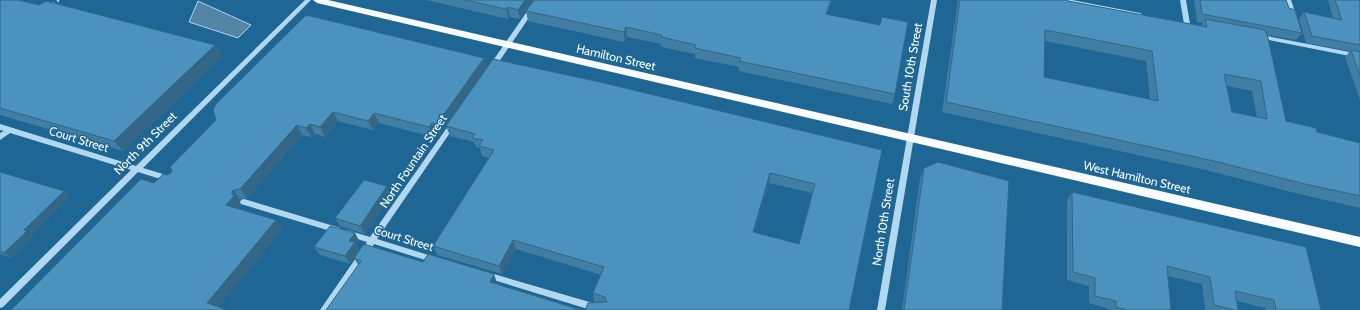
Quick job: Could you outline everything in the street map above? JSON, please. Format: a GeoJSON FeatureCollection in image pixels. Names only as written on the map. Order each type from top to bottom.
{"type":"FeatureCollection","features":[{"type":"Feature","properties":{"kind":"main road","name":"Hamilton Street"},"geometry":{"type":"LineString","coordinates":[[317,0],[909,138]]}},
{"type":"Feature","properties":{"kind":"main road","name":"West Hamilton Street"},"geometry":{"type":"LineString","coordinates":[[909,138],[1360,242]]}},
{"type":"Feature","properties":{"kind":"street","name":"North 9th Street"},"geometry":{"type":"LineString","coordinates":[[0,304],[308,0]]}},
{"type":"Feature","properties":{"kind":"street"},"geometry":{"type":"LineString","coordinates":[[486,75],[538,0]]}},
{"type":"Feature","properties":{"kind":"street","name":"South 10th Street"},"geometry":{"type":"LineString","coordinates":[[909,138],[934,0]]}},
{"type":"Feature","properties":{"kind":"street"},"geometry":{"type":"LineString","coordinates":[[1062,0],[1148,16]]}},
{"type":"Feature","properties":{"kind":"street"},"geometry":{"type":"LineString","coordinates":[[1183,0],[1187,24]]}},
{"type":"Feature","properties":{"kind":"street"},"geometry":{"type":"LineString","coordinates":[[1288,0],[1295,23]]}},
{"type":"Feature","properties":{"kind":"street"},"geometry":{"type":"LineString","coordinates":[[1179,22],[1194,25]]}},
{"type":"Feature","properties":{"kind":"street"},"geometry":{"type":"LineString","coordinates":[[1252,36],[1360,56]]}},
{"type":"Feature","properties":{"kind":"street"},"geometry":{"type":"LineString","coordinates":[[1300,38],[1302,45]]}},
{"type":"Feature","properties":{"kind":"street","name":"North Fountain Street"},"geometry":{"type":"LineString","coordinates":[[324,310],[456,120]]}},
{"type":"Feature","properties":{"kind":"street","name":"Court Street"},"geometry":{"type":"LineString","coordinates":[[0,127],[174,180]]}},
{"type":"Feature","properties":{"kind":"street"},"geometry":{"type":"LineString","coordinates":[[0,137],[9,130]]}},
{"type":"Feature","properties":{"kind":"street","name":"North 10th Street"},"geometry":{"type":"LineString","coordinates":[[881,310],[909,138]]}},
{"type":"Feature","properties":{"kind":"street","name":"Court Street"},"geometry":{"type":"LineString","coordinates":[[244,202],[447,263]]}},
{"type":"Feature","properties":{"kind":"street"},"geometry":{"type":"LineString","coordinates":[[477,272],[603,310]]}},
{"type":"Feature","properties":{"kind":"path"},"geometry":{"type":"LineString","coordinates":[[47,9],[59,0]]}},
{"type":"Feature","properties":{"kind":"water"},"geometry":{"type":"Polygon","coordinates":[[[198,1],[251,25],[238,38],[189,22],[198,1]]]}},
{"type":"Feature","properties":{"kind":"building"},"geometry":{"type":"Polygon","coordinates":[[[0,0],[18,0],[39,5],[46,1],[215,45],[114,141],[0,108],[0,0]]]}},
{"type":"Feature","properties":{"kind":"building"},"geometry":{"type":"Polygon","coordinates":[[[465,0],[525,0],[518,10],[508,7],[506,9],[465,0]]]}},
{"type":"Feature","properties":{"kind":"building"},"geometry":{"type":"Polygon","coordinates":[[[534,0],[831,0],[826,14],[880,25],[882,17],[908,22],[895,94],[739,61],[741,58],[695,48],[696,45],[661,37],[662,35],[626,27],[624,32],[526,11],[534,0]]]}},
{"type":"Feature","properties":{"kind":"building"},"geometry":{"type":"Polygon","coordinates":[[[960,0],[1068,0],[1207,27],[1205,19],[1265,30],[1286,121],[1316,128],[1317,132],[1360,143],[1360,196],[1214,161],[946,102],[960,0]],[[1045,30],[1044,77],[1158,101],[1152,51],[1045,30]],[[1224,74],[1232,112],[1267,119],[1261,81],[1224,74]]]}},
{"type":"Feature","properties":{"kind":"building"},"geometry":{"type":"Polygon","coordinates":[[[1200,0],[1286,0],[1289,8],[1295,10],[1302,33],[1202,14],[1200,0]]]}},
{"type":"Feature","properties":{"kind":"building"},"geometry":{"type":"Polygon","coordinates":[[[1335,0],[1360,0],[1360,45],[1312,36],[1304,12],[1342,20],[1335,0]]]}},
{"type":"Feature","properties":{"kind":"building"},"geometry":{"type":"Polygon","coordinates":[[[306,15],[484,58],[437,124],[432,123],[429,127],[374,113],[368,121],[333,112],[320,127],[310,124],[306,128],[297,125],[240,189],[233,190],[232,194],[234,196],[226,205],[276,220],[207,303],[227,310],[11,310],[141,179],[154,183],[163,174],[167,175],[171,173],[172,170],[170,167],[216,120],[213,110],[216,104],[306,15]]]}},
{"type":"Feature","properties":{"kind":"building"},"geometry":{"type":"Polygon","coordinates":[[[1351,50],[1360,52],[1360,76],[1351,50]]]}},
{"type":"Feature","properties":{"kind":"building"},"geometry":{"type":"Polygon","coordinates":[[[493,59],[600,82],[882,150],[849,310],[585,310],[588,303],[607,302],[605,297],[593,293],[604,267],[513,240],[499,266],[433,246],[494,150],[479,146],[483,140],[472,138],[475,134],[446,126],[493,59]],[[770,173],[753,232],[799,244],[815,184],[770,173]]]}},
{"type":"Feature","properties":{"kind":"building"},"geometry":{"type":"Polygon","coordinates":[[[938,162],[1009,181],[1002,310],[904,310],[924,168],[938,162]]]}},
{"type":"Feature","properties":{"kind":"building"},"geometry":{"type":"Polygon","coordinates":[[[0,172],[64,191],[24,230],[27,231],[4,253],[0,251],[0,172]]]}},
{"type":"Feature","properties":{"kind":"building"},"geometry":{"type":"Polygon","coordinates":[[[364,180],[387,186],[360,226],[335,218],[364,180]]]}},
{"type":"Feature","properties":{"kind":"building"},"geometry":{"type":"Polygon","coordinates":[[[1072,192],[1306,247],[1321,310],[1276,310],[1274,300],[1235,291],[1238,310],[1214,305],[1210,277],[1167,266],[1171,310],[1128,310],[1116,307],[1116,301],[1095,296],[1095,278],[1073,272],[1072,192]]]}},
{"type":"Feature","properties":{"kind":"building"},"geometry":{"type":"Polygon","coordinates":[[[330,226],[355,233],[349,241],[355,242],[345,256],[314,247],[330,226]]]}},
{"type":"Feature","properties":{"kind":"building"},"geometry":{"type":"Polygon","coordinates":[[[364,244],[423,262],[428,254],[494,274],[490,282],[581,310],[326,310],[361,261],[354,258],[364,244]]]}}]}
